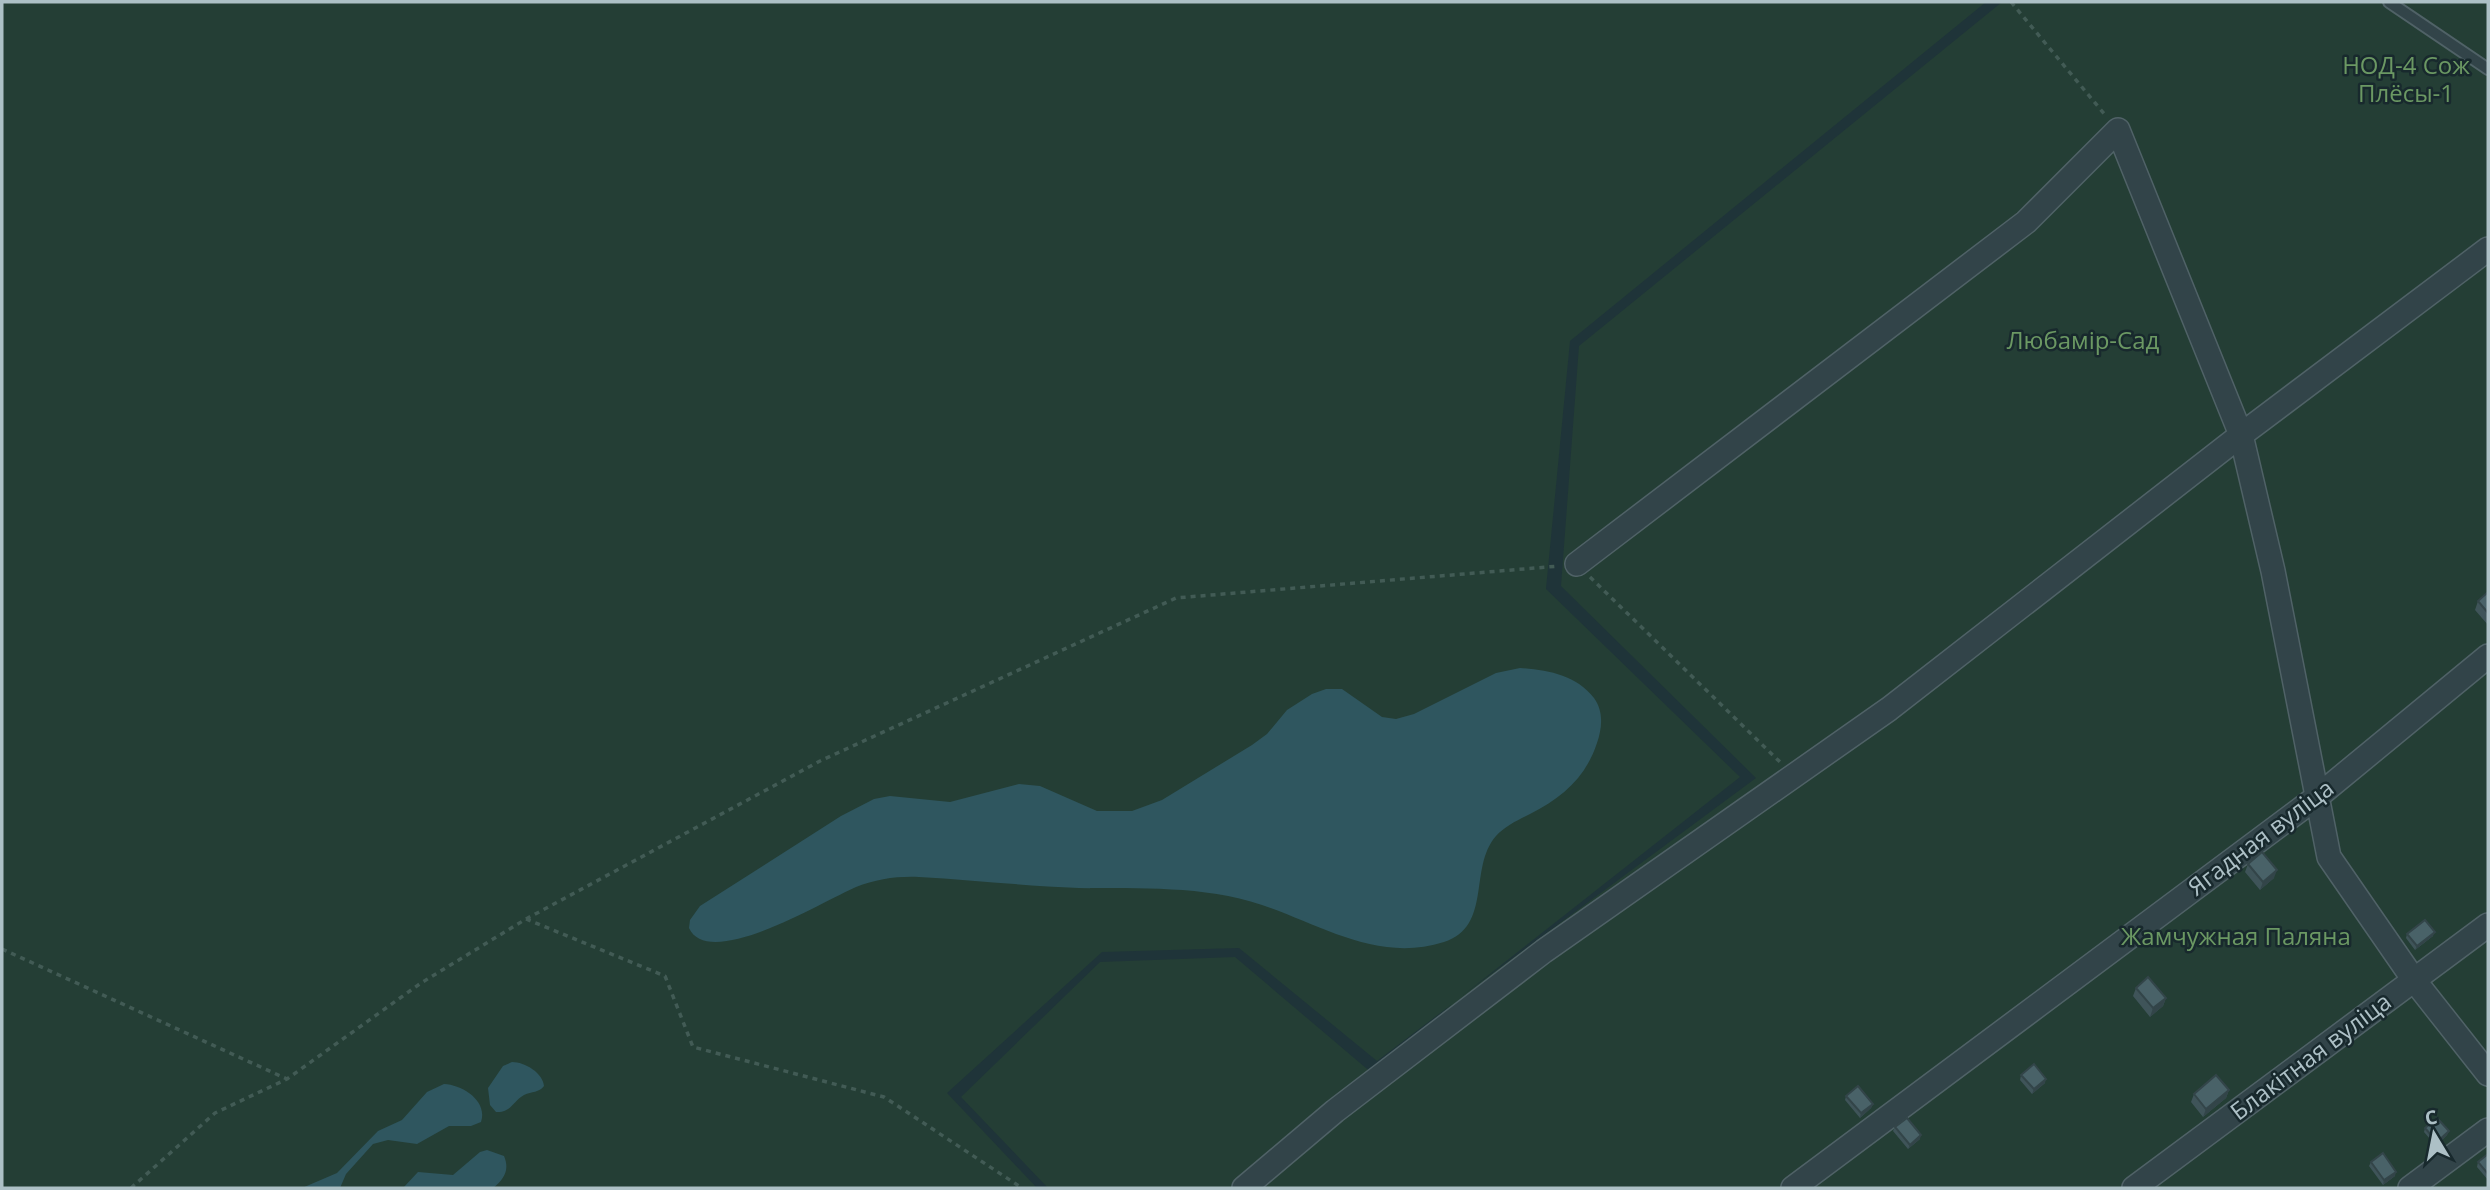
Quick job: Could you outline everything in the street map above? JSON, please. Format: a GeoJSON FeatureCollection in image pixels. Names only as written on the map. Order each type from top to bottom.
{"type":"FeatureCollection","features":[{"type":"Feature","properties":{"kind":"street"},"geometry":{"type":"LineString","coordinates":[[1577,564],[2026,222],[2118,130],[2241,435],[2273,571],[2329,857],[2414,980],[2488,1074]]}},
{"type":"Feature","properties":{"kind":"street"},"geometry":{"type":"LineString","coordinates":[[1244,1188],[1335,1111],[1544,951],[1889,709],[2241,435],[2488,249]]}},
{"type":"Feature","properties":{"kind":"street","name":"Ягадная вуліца"},"geometry":{"type":"LineString","coordinates":[[1793,1188],[2317,797],[2488,656]]}},
{"type":"Feature","properties":{"kind":"street","name":"Блакітная вуліца"},"geometry":{"type":"LineString","coordinates":[[2134,1188],[2488,925]]}},
{"type":"Feature","properties":{"kind":"street"},"geometry":{"type":"LineString","coordinates":[[2410,1188],[2488,1130]]}},
{"type":"Feature","properties":{"kind":"lane"},"geometry":{"type":"LineString","coordinates":[[2389,2],[2488,69]]}},
{"type":"Feature","properties":{"kind":"path"},"geometry":{"type":"LineString","coordinates":[[2011,2],[2118,130]]}},
{"type":"Feature","properties":{"kind":"path"},"geometry":{"type":"LineString","coordinates":[[131,1188],[215,1113],[287,1079],[421,983],[526,919],[820,761],[1176,598],[1577,564],[1795,776]]}},
{"type":"Feature","properties":{"kind":"path"},"geometry":{"type":"LineString","coordinates":[[526,919],[666,976],[693,1047],[884,1097],[1022,1188]]}},
{"type":"Feature","properties":{"kind":"path"},"geometry":{"type":"LineString","coordinates":[[2,949],[287,1079]]}},
{"type":"Feature","properties":{"kind":"green space"},"geometry":{"type":"Polygon","coordinates":[[[2,2],[1986,2],[1570,341],[1546,589],[1740,777],[1463,995],[1756,778],[1561,586],[1579,346],[2002,2],[2488,2],[2488,1188],[1048,1188],[961,1097],[1100,962],[1235,957],[1373,1074],[1452,1004],[1377,1061],[1239,948],[1102,952],[947,1093],[1037,1188],[2,1188],[2,2]]]}},
{"type":"Feature","properties":{"kind":"water"},"geometry":{"type":"Polygon","coordinates":[[[1520,668],[1561,675],[1587,690],[1599,709],[1599,737],[1586,766],[1571,785],[1542,808],[1503,829],[1496,836],[1483,864],[1475,910],[1469,923],[1459,934],[1444,942],[1420,947],[1373,945],[1350,939],[1262,905],[1194,891],[1079,888],[911,877],[864,884],[796,917],[743,938],[719,942],[701,939],[689,928],[690,920],[700,906],[841,816],[874,799],[890,796],[950,802],[1019,784],[1040,786],[1097,811],[1132,811],[1162,800],[1252,745],[1267,734],[1287,710],[1312,694],[1326,689],[1342,689],[1382,717],[1396,719],[1414,714],[1496,673],[1520,668]]]}},
{"type":"Feature","properties":{"kind":"water"},"geometry":{"type":"Polygon","coordinates":[[[512,1062],[532,1069],[544,1086],[524,1095],[505,1111],[496,1112],[490,1105],[488,1088],[503,1066],[512,1062]]]}},
{"type":"Feature","properties":{"kind":"water"},"geometry":{"type":"Polygon","coordinates":[[[444,1084],[459,1087],[477,1101],[481,1107],[481,1122],[471,1126],[449,1126],[417,1144],[388,1140],[373,1144],[346,1174],[340,1188],[302,1188],[337,1173],[378,1131],[402,1120],[427,1092],[444,1084]]]}},
{"type":"Feature","properties":{"kind":"water"},"geometry":{"type":"Polygon","coordinates":[[[487,1150],[504,1156],[506,1161],[505,1174],[493,1188],[403,1188],[418,1172],[453,1175],[480,1152],[487,1150]]]}},
{"type":"Feature","properties":{"kind":"building"},"geometry":{"type":"Polygon","coordinates":[[[2488,592],[2488,613],[2478,601],[2488,592]]]}},
{"type":"Feature","properties":{"kind":"building"},"geometry":{"type":"Polygon","coordinates":[[[2262,852],[2277,870],[2263,882],[2248,864],[2262,852]]]}},
{"type":"Feature","properties":{"kind":"building"},"geometry":{"type":"Polygon","coordinates":[[[2425,920],[2435,932],[2417,946],[2407,934],[2425,920]]]}},
{"type":"Feature","properties":{"kind":"building"},"geometry":{"type":"Polygon","coordinates":[[[2148,977],[2166,998],[2153,1008],[2136,988],[2148,977]]]}},
{"type":"Feature","properties":{"kind":"building"},"geometry":{"type":"Polygon","coordinates":[[[2034,1064],[2046,1079],[2034,1089],[2021,1075],[2034,1064]]]}},
{"type":"Feature","properties":{"kind":"building"},"geometry":{"type":"Polygon","coordinates":[[[2216,1075],[2229,1090],[2206,1109],[2194,1094],[2216,1075]]]}},
{"type":"Feature","properties":{"kind":"building"},"geometry":{"type":"Polygon","coordinates":[[[1858,1086],[1873,1104],[1861,1113],[1846,1096],[1858,1086]]]}},
{"type":"Feature","properties":{"kind":"building"},"geometry":{"type":"Polygon","coordinates":[[[1907,1118],[1921,1135],[1910,1145],[1895,1127],[1907,1118]]]}},
{"type":"Feature","properties":{"kind":"building"},"geometry":{"type":"Polygon","coordinates":[[[2437,1118],[2449,1131],[2437,1142],[2425,1128],[2437,1118]]]}},
{"type":"Feature","properties":{"kind":"building"},"geometry":{"type":"Polygon","coordinates":[[[2383,1153],[2396,1172],[2384,1180],[2371,1162],[2383,1153]]]}},
{"type":"Feature","properties":{"kind":"building"},"geometry":{"type":"Polygon","coordinates":[[[2488,1154],[2488,1174],[2478,1162],[2488,1154]]]}},
{"type":"Feature","properties":{"kind":"park label","name":"НОД-4 Сож Плёсы-1"},"geometry":{"type":"Point","coordinates":[2406,80]}},
{"type":"Feature","properties":{"kind":"park label","name":"Любамір-Сад"},"geometry":{"type":"Point","coordinates":[2083,341]}},
{"type":"Feature","properties":{"kind":"park label","name":"Жамчужная Паляна"},"geometry":{"type":"Point","coordinates":[2236,937]}}]}
